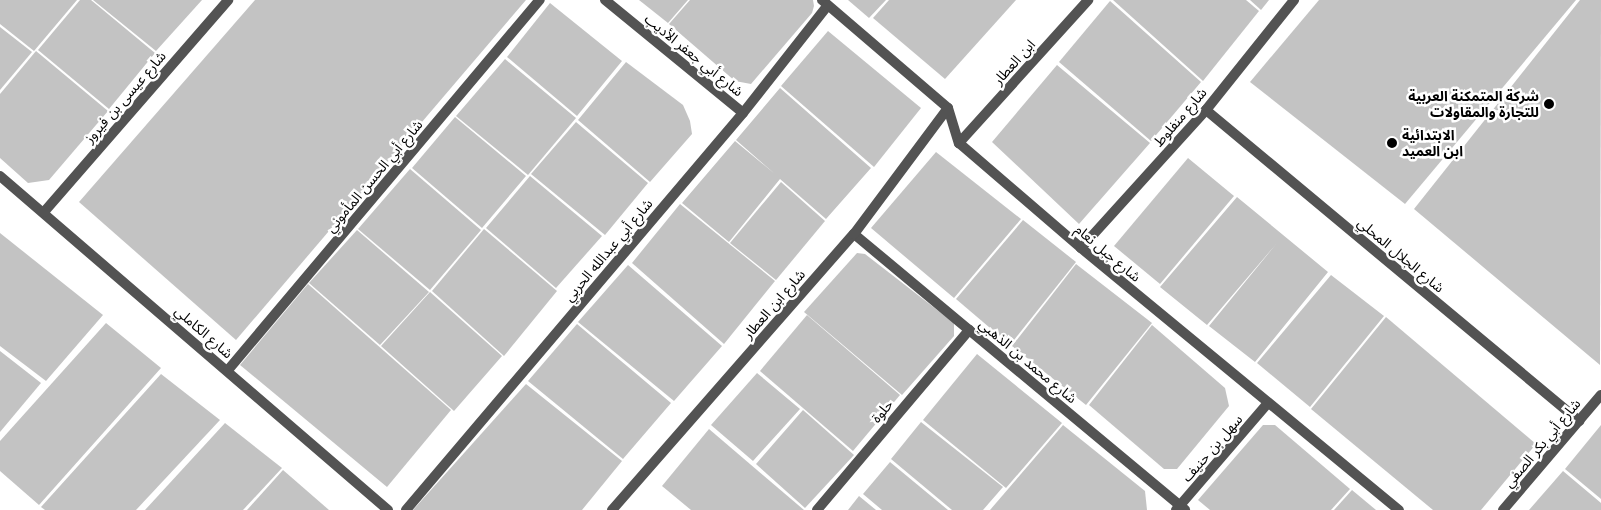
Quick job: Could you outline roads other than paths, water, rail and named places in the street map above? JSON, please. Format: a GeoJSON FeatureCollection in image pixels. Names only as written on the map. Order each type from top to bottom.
{"type":"FeatureCollection","features":[{"type":"Feature","properties":{"kind":"street","name":"شارع عيسى بن فيروز"},"geometry":{"type":"LineString","coordinates":[[44,212],[228,0]]}},
{"type":"Feature","properties":{"kind":"street","name":"شارع أبي الحسن المأموني"},"geometry":{"type":"LineString","coordinates":[[228,370],[540,0]]}},
{"type":"Feature","properties":{"kind":"street","name":"شارع أبي جعفر الأديب"},"geometry":{"type":"LineString","coordinates":[[605,0],[743,113]]}},
{"type":"Feature","properties":{"kind":"street","name":"شارع منفلوط"},"geometry":{"type":"LineString","coordinates":[[1081,248],[1206,110],[1294,0]]}},
{"type":"Feature","properties":{"kind":"street","name":"ابن العطار"},"geometry":{"type":"LineString","coordinates":[[959,143],[1085,1]]}},
{"type":"Feature","properties":{"kind":"street","name":"شارع أبي عبدالله الحربي"},"geometry":{"type":"LineString","coordinates":[[406,510],[743,113],[825,3]]}},
{"type":"Feature","properties":{"kind":"street"},"geometry":{"type":"LineString","coordinates":[[825,3],[948,108],[959,143]]}},
{"type":"Feature","properties":{"kind":"street","name":"شارع ابن العطار"},"geometry":{"type":"LineString","coordinates":[[612,510],[854,234],[948,108]]}},
{"type":"Feature","properties":{"kind":"street","name":"شارع الجلال المحلي"},"geometry":{"type":"LineString","coordinates":[[1206,110],[1579,421]]}},
{"type":"Feature","properties":{"kind":"street","name":"شارع جبل نعام"},"geometry":{"type":"LineString","coordinates":[[959,143],[1081,248],[1399,510]]}},
{"type":"Feature","properties":{"kind":"street","name":"شارع الكاملي"},"geometry":{"type":"LineString","coordinates":[[0,176],[228,370],[388,510]]}},
{"type":"Feature","properties":{"kind":"street","name":"شارع محمد بن الذهبي"},"geometry":{"type":"LineString","coordinates":[[854,234],[1180,508]]}},
{"type":"Feature","properties":{"kind":"street","name":"حلوة"},"geometry":{"type":"LineString","coordinates":[[817,510],[969,330]]}},
{"type":"Feature","properties":{"kind":"street","name":"شارع أبي بكر الصفي"},"geometry":{"type":"LineString","coordinates":[[1503,510],[1601,395]]}},
{"type":"Feature","properties":{"kind":"street","name":"سهل بن حنيف"},"geometry":{"type":"LineString","coordinates":[[1180,508],[1268,403]]}},
{"type":"Feature","properties":{"kind":"place","name":"شركة المتمكنة العربية للتجارة والمقاولات"},"geometry":{"type":"Point","coordinates":[1549,104]}},
{"type":"Feature","properties":{"kind":"place","name":"الابتدائية ابن العميد"},"geometry":{"type":"Point","coordinates":[1392,143]}}]}
